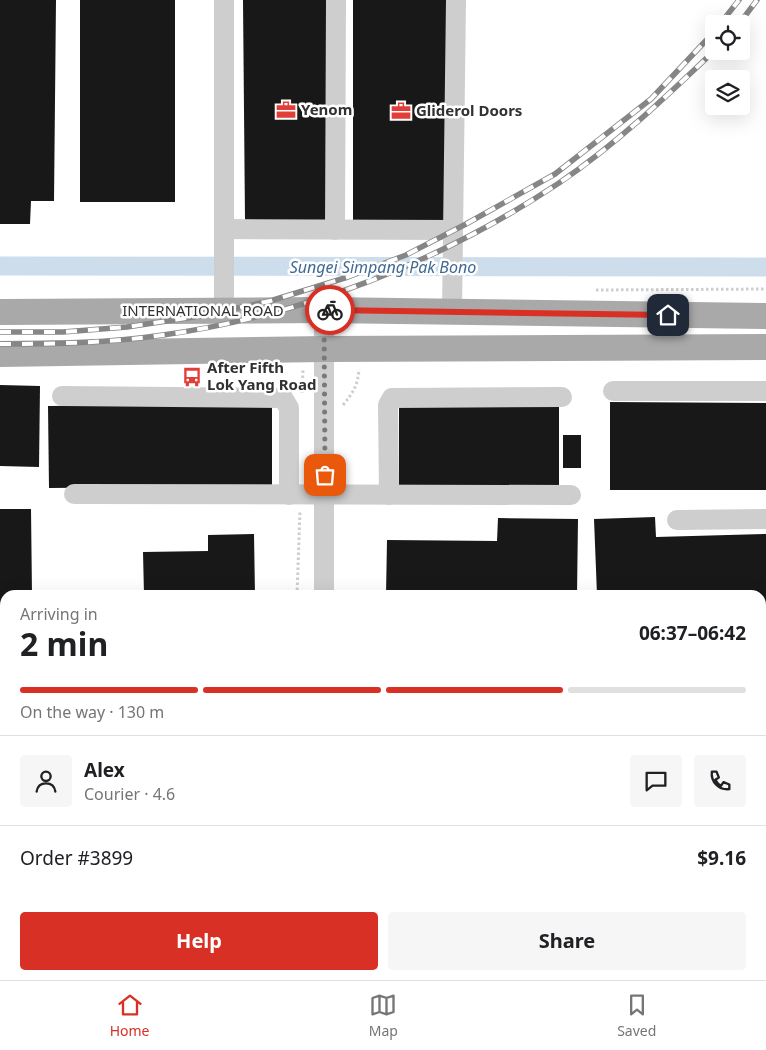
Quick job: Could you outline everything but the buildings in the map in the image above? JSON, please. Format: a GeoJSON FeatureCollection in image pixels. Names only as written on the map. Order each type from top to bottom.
{"type":"FeatureCollection","features":[{"type":"Feature","properties":{"kind":"main road","name":"INTERNATIONAL ROAD"},"geometry":{"type":"LineString","coordinates":[[0,312],[224,299],[324,310],[452,301],[766,316]]}},
{"type":"Feature","properties":{"kind":"main road"},"geometry":{"type":"LineString","coordinates":[[0,354],[325,349],[766,347]]}},
{"type":"Feature","properties":{"kind":"street"},"geometry":{"type":"LineString","coordinates":[[224,0],[224,299]]}},
{"type":"Feature","properties":{"kind":"street"},"geometry":{"type":"LineString","coordinates":[[335,230],[336,0]]}},
{"type":"Feature","properties":{"kind":"street"},"geometry":{"type":"LineString","coordinates":[[452,301],[456,0]]}},
{"type":"Feature","properties":{"kind":"street"},"geometry":{"type":"LineString","coordinates":[[224,230],[453,231]]}},
{"type":"Feature","properties":{"kind":"street"},"geometry":{"type":"LineString","coordinates":[[324,310],[324,590]]}},
{"type":"Feature","properties":{"kind":"street"},"geometry":{"type":"LineString","coordinates":[[613,391],[766,391]]}},
{"type":"Feature","properties":{"kind":"street"},"geometry":{"type":"LineString","coordinates":[[62,396],[283,398],[288,408],[289,495]]}},
{"type":"Feature","properties":{"kind":"street"},"geometry":{"type":"LineString","coordinates":[[389,495],[388,406],[392,398],[562,397]]}},
{"type":"Feature","properties":{"kind":"street"},"geometry":{"type":"LineString","coordinates":[[74,494],[571,496]]}},
{"type":"Feature","properties":{"kind":"street"},"geometry":{"type":"LineString","coordinates":[[677,520],[766,519]]}},
{"type":"Feature","properties":{"kind":"waterway","name":"Sungei Simpang Pak Bono"},"geometry":{"type":"LineString","coordinates":[[0,266],[766,267]]}},
{"type":"Feature","properties":{"kind":"railway"},"geometry":{"type":"LineString","coordinates":[[727,15],[739,0]]}},
{"type":"Feature","properties":{"kind":"railway"},"geometry":{"type":"LineString","coordinates":[[746,15],[757,0]]}},
{"type":"Feature","properties":{"kind":"railway"},"geometry":{"type":"LineString","coordinates":[[0,332],[63,332],[127,327],[200,316],[270,301],[348,277],[406,255],[555,174],[651,99],[705,42]]}},
{"type":"Feature","properties":{"kind":"railway"},"geometry":{"type":"LineString","coordinates":[[0,344],[122,340],[216,326],[268,314],[370,281],[419,261],[467,237],[559,183],[620,137],[705,59]]}},
{"type":"Feature","properties":{"kind":"way so far"},"geometry":{"type":"LineString","coordinates":[[325,475],[324,310],[330,310]]}},
{"type":"Feature","properties":{"kind":"place","name":"Yenom"},"geometry":{"type":"Point","coordinates":[286,110]}},
{"type":"Feature","properties":{"kind":"place","name":"Gliderol Doors"},"geometry":{"type":"Point","coordinates":[401,111]}},
{"type":"Feature","properties":{"kind":"place","name":"After Fifth Lok Yang Road"},"geometry":{"type":"Point","coordinates":[192,377]}},
{"type":"Feature","properties":{"kind":"route"},"geometry":{"type":"LineString","coordinates":[[330,310],[668,315]]}}]}
